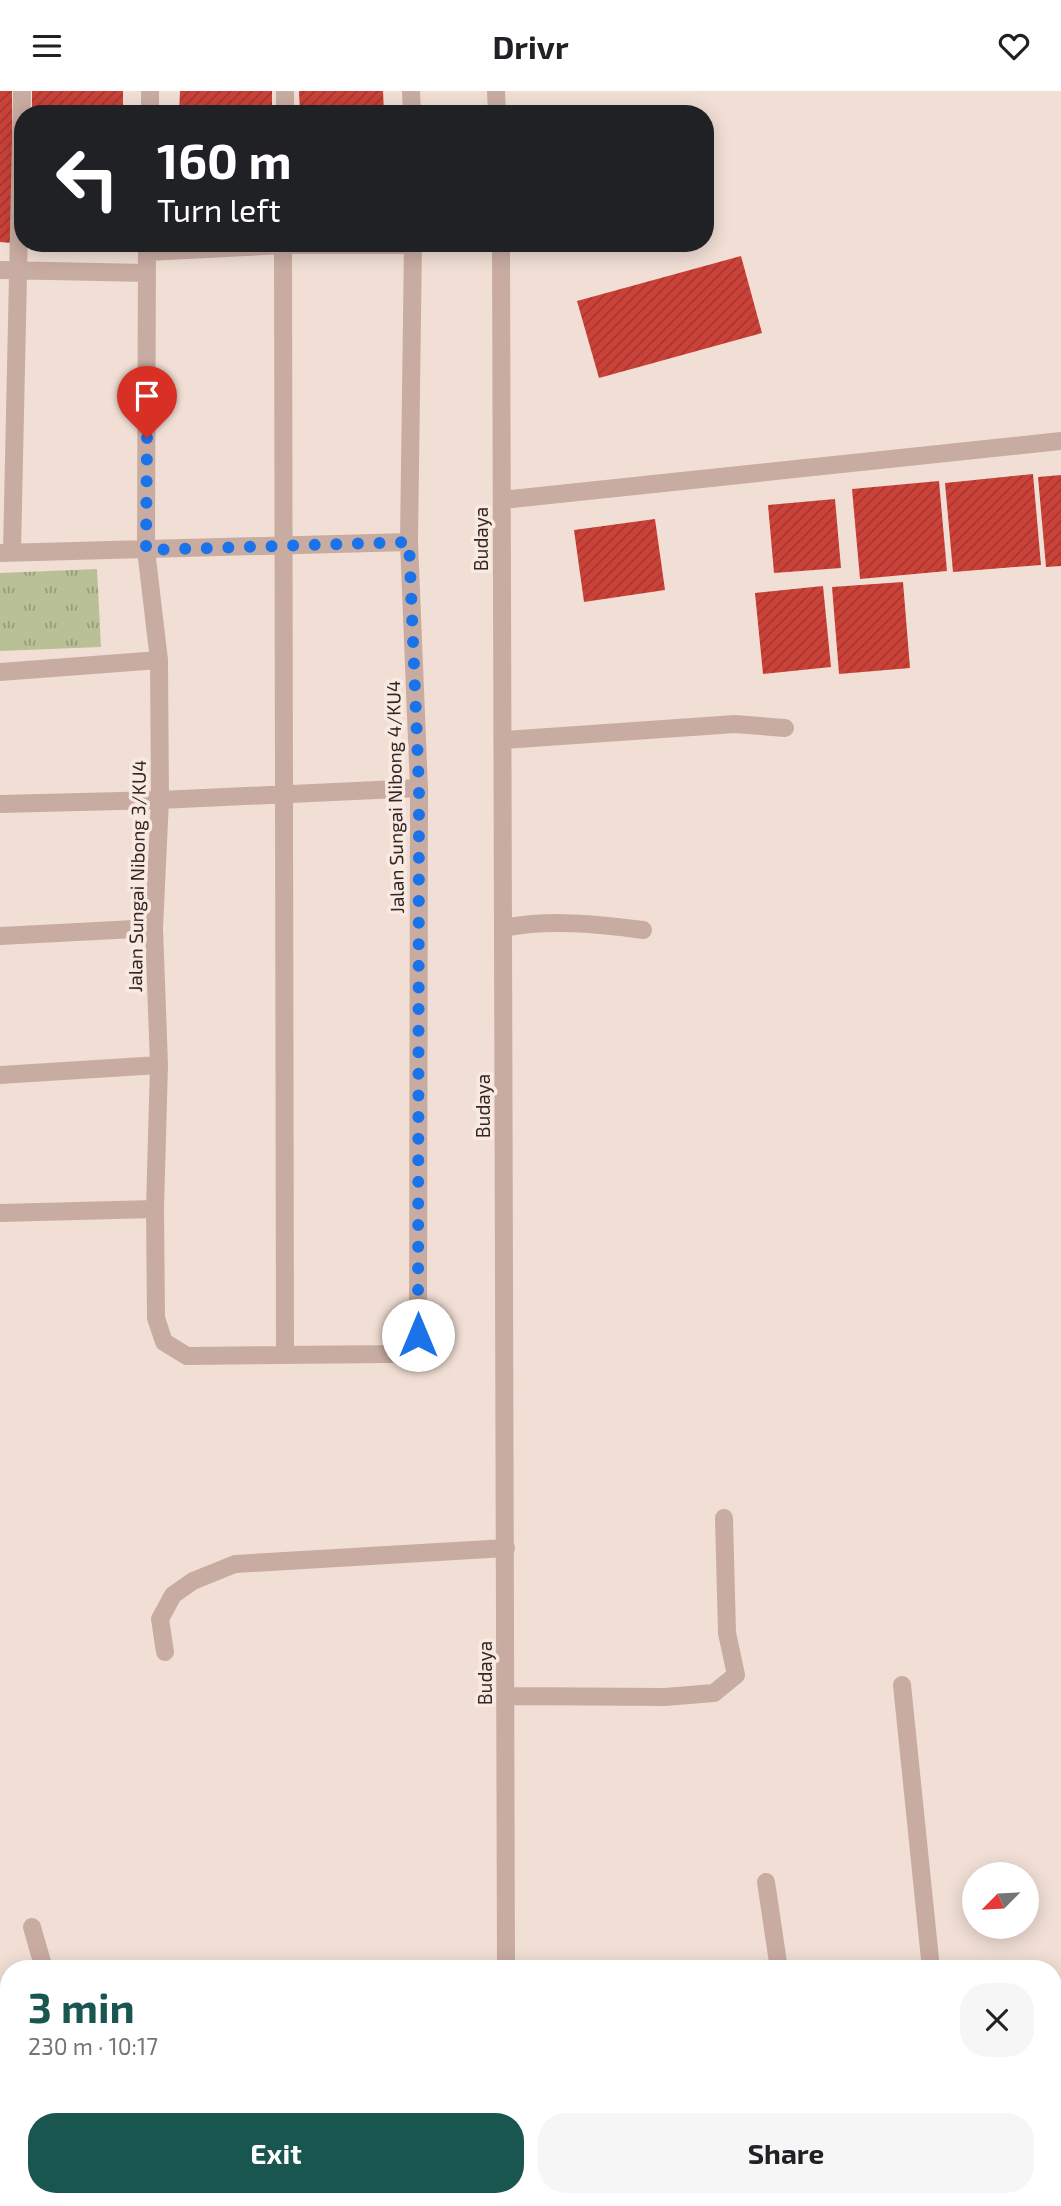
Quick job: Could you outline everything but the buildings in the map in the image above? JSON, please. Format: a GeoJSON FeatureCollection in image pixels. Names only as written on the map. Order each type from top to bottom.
{"type":"FeatureCollection","features":[{"type":"Feature","properties":{"kind":"street"},"geometry":{"type":"LineString","coordinates":[[14,201],[9,270],[6,553],[409,542]]}},
{"type":"Feature","properties":{"kind":"street","name":"Jalan Sungai Nibong 3/KU4"},"geometry":{"type":"LineString","coordinates":[[147,252],[146,550],[159,660],[160,800],[154,927],[159,1065],[155,1209],[156,1318],[164,1342],[187,1356],[392,1354],[408,1346]]}},
{"type":"Feature","properties":{"kind":"street"},"geometry":{"type":"LineString","coordinates":[[283,252],[285,1354]]}},
{"type":"Feature","properties":{"kind":"street","name":"Jalan Sungai Nibong 4/KU4"},"geometry":{"type":"LineString","coordinates":[[408,1346],[418,1335],[419,788],[409,542],[413,252]]}},
{"type":"Feature","properties":{"kind":"street","name":"Budaya"},"geometry":{"type":"LineString","coordinates":[[500,252],[506,1960]]}},
{"type":"Feature","properties":{"kind":"street"},"geometry":{"type":"LineString","coordinates":[[9,270],[147,274]]}},
{"type":"Feature","properties":{"kind":"street"},"geometry":{"type":"LineString","coordinates":[[502,500],[1061,441]]}},
{"type":"Feature","properties":{"kind":"street"},"geometry":{"type":"LineString","coordinates":[[0,672],[159,660]]}},
{"type":"Feature","properties":{"kind":"street"},"geometry":{"type":"LineString","coordinates":[[503,740],[735,724],[785,728]]}},
{"type":"Feature","properties":{"kind":"street"},"geometry":{"type":"LineString","coordinates":[[0,804],[160,800],[419,788]]}},
{"type":"Feature","properties":{"kind":"street"},"geometry":{"type":"LineString","coordinates":[[504,928],[560,923],[643,930]]}},
{"type":"Feature","properties":{"kind":"street"},"geometry":{"type":"LineString","coordinates":[[0,936],[154,927]]}},
{"type":"Feature","properties":{"kind":"street"},"geometry":{"type":"LineString","coordinates":[[0,1075],[159,1065]]}},
{"type":"Feature","properties":{"kind":"street"},"geometry":{"type":"LineString","coordinates":[[0,1213],[155,1209]]}},
{"type":"Feature","properties":{"kind":"street"},"geometry":{"type":"LineString","coordinates":[[506,1696],[665,1697],[714,1693],[736,1675],[727,1633],[724,1518]]}},
{"type":"Feature","properties":{"kind":"street"},"geometry":{"type":"LineString","coordinates":[[165,1652],[160,1619],[173,1595],[193,1581],[235,1564],[506,1548]]}},
{"type":"Feature","properties":{"kind":"street"},"geometry":{"type":"LineString","coordinates":[[902,1685],[930,1960]]}},
{"type":"Feature","properties":{"kind":"street"},"geometry":{"type":"LineString","coordinates":[[766,1882],[778,1960]]}},
{"type":"Feature","properties":{"kind":"street"},"geometry":{"type":"LineString","coordinates":[[32,1927],[41,1960]]}},
{"type":"Feature","properties":{"kind":"green space"},"geometry":{"type":"Polygon","coordinates":[[[97,569],[101,647],[0,651],[0,573],[97,569]]]}},
{"type":"Feature","properties":{"kind":"route"},"geometry":{"type":"LineString","coordinates":[[147,438],[146,550],[409,542],[419,788],[418,1335]]}}]}
